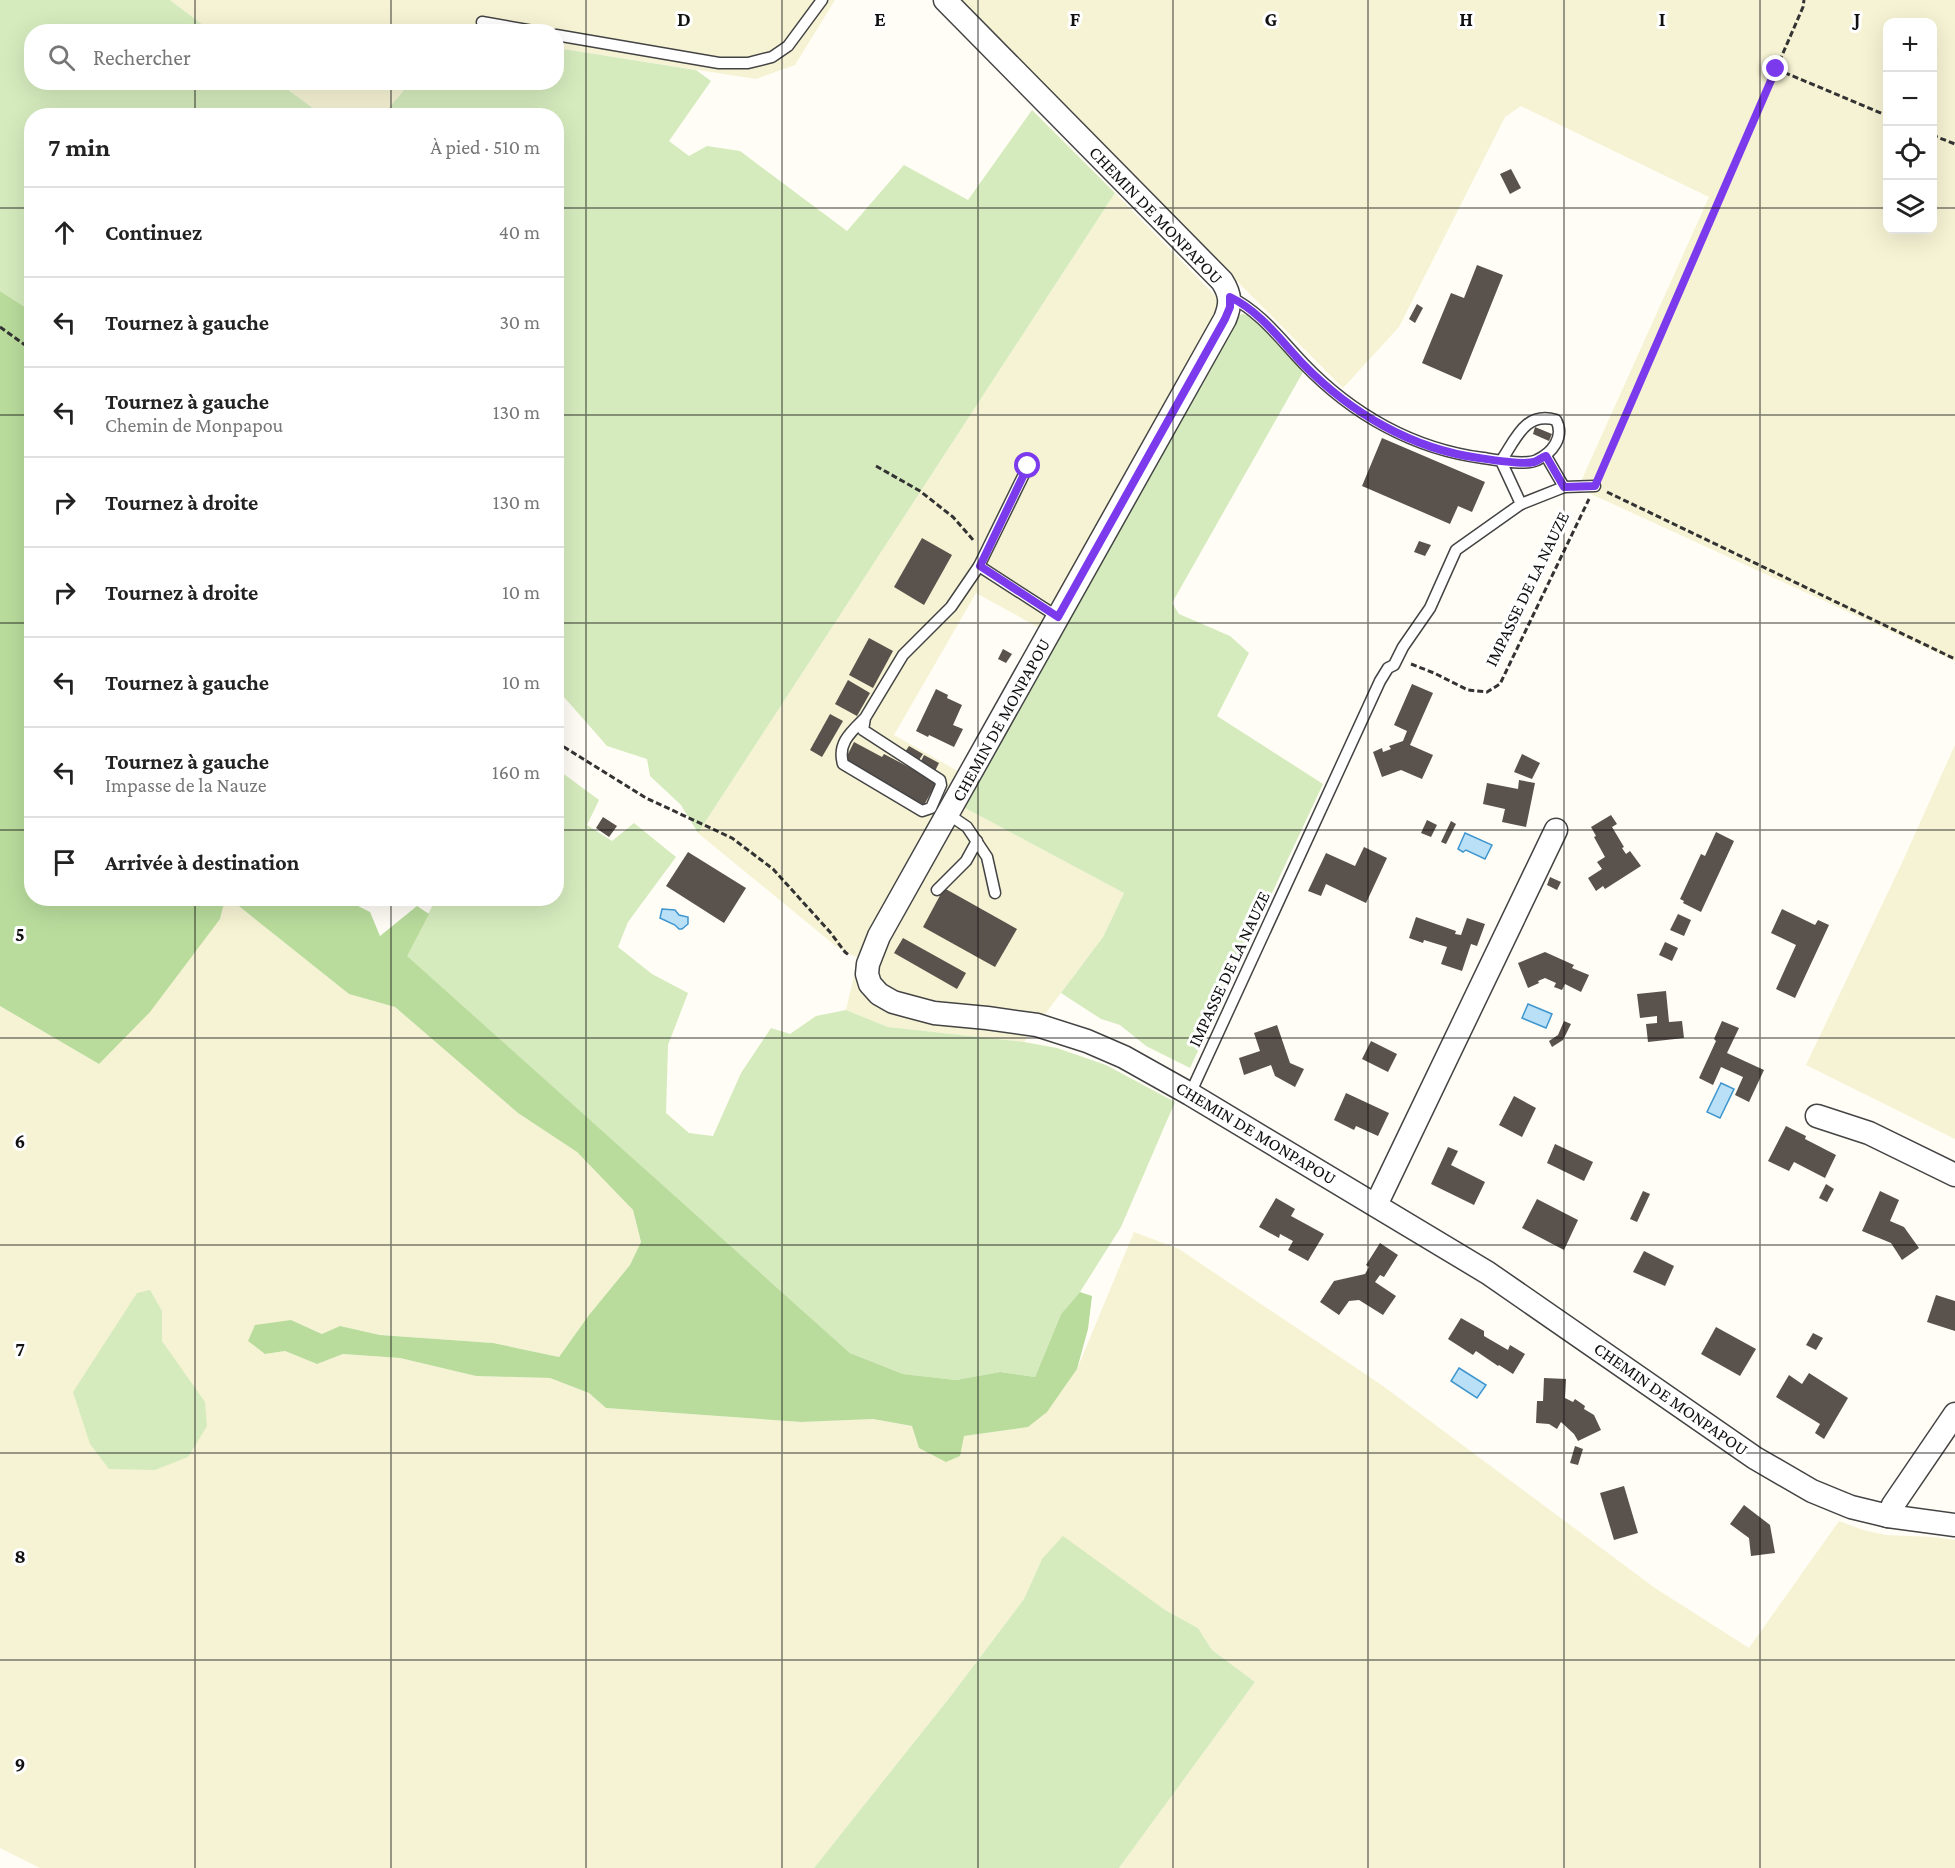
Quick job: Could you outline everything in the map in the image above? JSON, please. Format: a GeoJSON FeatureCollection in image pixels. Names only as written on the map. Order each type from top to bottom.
{"type":"FeatureCollection","features":[{"type":"Feature","properties":{"kind":"street","name":"CHEMIN DE MONPAPOU"},"geometry":{"type":"LineString","coordinates":[[945,0],[1222,281],[1230,297],[1230,307],[879,936],[868,964],[867,974],[870,984],[879,994],[893,1002],[934,1013],[1012,1021],[1059,1031],[1124,1057],[1376,1204],[1523,1296],[1755,1458],[1812,1491],[1851,1507],[1888,1516],[1955,1525]]}},
{"type":"Feature","properties":{"kind":"street"},"geometry":{"type":"LineString","coordinates":[[1376,1204],[1556,830]]}},
{"type":"Feature","properties":{"kind":"street"},"geometry":{"type":"LineString","coordinates":[[1817,1116],[1869,1133],[1955,1175]]}},
{"type":"Feature","properties":{"kind":"street"},"geometry":{"type":"LineString","coordinates":[[1888,1516],[1955,1414]]}},
{"type":"Feature","properties":{"kind":"lane"},"geometry":{"type":"LineString","coordinates":[[564,35],[719,63],[748,63],[772,57],[788,46],[822,0]]}},
{"type":"Feature","properties":{"kind":"lane"},"geometry":{"type":"LineString","coordinates":[[482,22],[493,24]]}},
{"type":"Feature","properties":{"kind":"lane"},"geometry":{"type":"LineString","coordinates":[[1230,297],[1257,314],[1306,366],[1350,406],[1407,438],[1460,455],[1501,461],[1533,462],[1546,456],[1557,440],[1559,433],[1556,420],[1545,417],[1533,419],[1524,427],[1501,461]]}},
{"type":"Feature","properties":{"kind":"lane"},"geometry":{"type":"LineString","coordinates":[[1546,456],[1564,487]]}},
{"type":"Feature","properties":{"kind":"lane"},"geometry":{"type":"LineString","coordinates":[[1501,461],[1521,504]]}},
{"type":"Feature","properties":{"kind":"lane"},"geometry":{"type":"LineString","coordinates":[[865,718],[863,730],[940,780],[941,785],[931,808],[922,811],[843,764],[840,755],[847,736],[865,718],[903,655],[951,607],[980,566],[1028,466]]}},
{"type":"Feature","properties":{"kind":"lane"},"geometry":{"type":"LineString","coordinates":[[1394,665],[1403,647],[1430,608],[1456,550],[1521,504],[1564,487],[1595,486]]}},
{"type":"Feature","properties":{"kind":"lane"},"geometry":{"type":"LineString","coordinates":[[980,566],[1058,617]]}},
{"type":"Feature","properties":{"kind":"lane","name":"IMPASSE DE LA NAUZE"},"geometry":{"type":"LineString","coordinates":[[1190,1094],[1380,681],[1388,668],[1394,665]]}},
{"type":"Feature","properties":{"kind":"lane"},"geometry":{"type":"LineString","coordinates":[[948,814],[967,826],[987,857],[995,893]]}},
{"type":"Feature","properties":{"kind":"lane"},"geometry":{"type":"LineString","coordinates":[[937,890],[966,861],[977,841]]}},
{"type":"Feature","properties":{"kind":"path","name":"IMPASSE DE LA NAUZE"},"geometry":{"type":"LineString","coordinates":[[1394,665],[1409,664],[1434,673],[1468,690],[1487,692],[1500,684],[1595,486],[1803,7],[1804,0]]}},
{"type":"Feature","properties":{"kind":"path"},"geometry":{"type":"LineString","coordinates":[[1776,69],[1883,114]]}},
{"type":"Feature","properties":{"kind":"path"},"geometry":{"type":"LineString","coordinates":[[1937,137],[1955,144]]}},
{"type":"Feature","properties":{"kind":"path"},"geometry":{"type":"LineString","coordinates":[[0,327],[24,344]]}},
{"type":"Feature","properties":{"kind":"path"},"geometry":{"type":"LineString","coordinates":[[876,466],[920,491],[953,517],[986,553]]}},
{"type":"Feature","properties":{"kind":"path"},"geometry":{"type":"LineString","coordinates":[[1595,486],[1955,658]]}},
{"type":"Feature","properties":{"kind":"path"},"geometry":{"type":"LineString","coordinates":[[564,747],[646,798],[732,838],[773,869],[845,952],[854,959],[868,964]]}},
{"type":"Feature","properties":{"kind":"shaded area"},"geometry":{"type":"Polygon","coordinates":[[[170,0],[835,0],[795,65],[756,79],[564,49],[564,24],[202,24],[170,0]]]}},
{"type":"Feature","properties":{"kind":"shaded area"},"geometry":{"type":"Polygon","coordinates":[[[958,0],[1955,0],[1955,661],[1578,488],[1709,197],[1521,106],[1505,117],[1399,327],[1343,388],[958,0]]]}},
{"type":"Feature","properties":{"kind":"shaded area"},"geometry":{"type":"Polygon","coordinates":[[[288,90],[404,90],[390,108],[313,108],[288,90]]]}},
{"type":"Feature","properties":{"kind":"shaded area"},"geometry":{"type":"Polygon","coordinates":[[[1115,193],[1236,317],[1056,637],[976,593],[894,735],[977,782],[965,808],[1124,893],[1103,937],[1024,1042],[888,1027],[846,1010],[858,958],[837,947],[698,833],[1115,193]]]}},
{"type":"Feature","properties":{"kind":"shaded area"},"geometry":{"type":"Polygon","coordinates":[[[1955,745],[1955,1139],[1806,1065],[1955,745]]]}},
{"type":"Feature","properties":{"kind":"shaded area"},"geometry":{"type":"Polygon","coordinates":[[[223,906],[239,906],[349,994],[395,1007],[518,1113],[577,1152],[633,1210],[641,1243],[630,1265],[589,1315],[559,1357],[493,1343],[380,1335],[340,1326],[323,1334],[291,1320],[265,1354],[285,1351],[317,1364],[343,1354],[400,1358],[476,1376],[550,1378],[589,1393],[606,1408],[801,1422],[873,1419],[964,1436],[1028,1427],[1077,1369],[1134,1232],[1179,1249],[1383,1386],[1655,1588],[1749,1648],[1839,1521],[1886,1535],[1955,1540],[1955,1868],[1119,1868],[1255,1682],[1212,1650],[1198,1628],[1165,1610],[1042,1559],[1024,1599],[950,1697],[814,1868],[40,1868],[0,1848],[0,1006],[99,1064],[220,919],[223,906]]]}},
{"type":"Feature","properties":{"kind":"green space"},"geometry":{"type":"Polygon","coordinates":[[[0,0],[170,0],[202,24],[24,24],[24,90],[288,90],[313,108],[24,108],[24,306],[0,291],[0,0]]]}},
{"type":"Feature","properties":{"kind":"green space"},"geometry":{"type":"Polygon","coordinates":[[[564,49],[696,70],[711,81],[669,141],[689,156],[707,146],[740,151],[847,231],[904,165],[968,200],[1032,110],[1115,193],[698,833],[681,805],[650,776],[647,759],[607,746],[564,697],[564,108],[389,108],[404,90],[564,90],[564,49]]]}},
{"type":"Feature","properties":{"kind":"green space"},"geometry":{"type":"Polygon","coordinates":[[[0,291],[24,306],[24,906],[223,906],[220,919],[150,1012],[99,1064],[0,1006],[0,291]]]}},
{"type":"Feature","properties":{"kind":"green space"},"geometry":{"type":"Polygon","coordinates":[[[1242,314],[1252,316],[1303,372],[1172,603],[1179,614],[1230,636],[1249,653],[1217,716],[1323,784],[1190,1068],[1146,1046],[1120,1025],[1101,1019],[1061,993],[1103,937],[1124,893],[965,808],[977,782],[1236,317],[1242,314]]]}},
{"type":"Feature","properties":{"kind":"green space"},"geometry":{"type":"Polygon","coordinates":[[[564,774],[599,800],[587,825],[612,841],[634,823],[676,857],[628,922],[618,947],[652,974],[688,993],[668,1045],[666,1113],[689,1133],[713,1136],[741,1073],[771,1028],[790,1034],[816,1016],[846,1010],[888,1027],[1024,1042],[1057,1048],[1106,1065],[1175,1102],[1121,1227],[1080,1292],[1061,1314],[1035,1377],[1000,1372],[956,1380],[903,1374],[850,1353],[406,956],[432,906],[564,906],[564,774]]]}},
{"type":"Feature","properties":{"kind":"green space"},"geometry":{"type":"Polygon","coordinates":[[[239,906],[358,906],[370,912],[380,936],[417,906],[429,914],[407,956],[850,1353],[903,1374],[956,1380],[1000,1372],[1035,1377],[1061,1314],[1080,1292],[1092,1296],[1088,1329],[1077,1369],[1047,1412],[1028,1427],[964,1436],[960,1456],[946,1462],[919,1448],[912,1426],[873,1419],[801,1422],[606,1408],[589,1393],[550,1378],[476,1376],[400,1358],[343,1354],[317,1364],[285,1351],[265,1354],[248,1341],[255,1325],[291,1320],[322,1334],[340,1326],[380,1335],[493,1343],[559,1357],[589,1315],[630,1265],[641,1242],[633,1210],[577,1152],[518,1113],[395,1007],[349,994],[239,906]]]}},
{"type":"Feature","properties":{"kind":"green space"},"geometry":{"type":"Polygon","coordinates":[[[150,1290],[162,1311],[162,1341],[205,1402],[207,1426],[188,1457],[155,1470],[109,1469],[90,1444],[73,1392],[137,1293],[150,1290]]]}},
{"type":"Feature","properties":{"kind":"green space"},"geometry":{"type":"Polygon","coordinates":[[[1063,1536],[1165,1610],[1198,1628],[1212,1650],[1255,1682],[1119,1868],[814,1868],[950,1697],[1024,1599],[1042,1559],[1063,1536]]]}},
{"type":"Feature","properties":{"kind":"water"},"geometry":{"type":"Polygon","coordinates":[[[1465,833],[1492,845],[1485,859],[1466,850],[1463,852],[1458,849],[1465,833]]]}},
{"type":"Feature","properties":{"kind":"water"},"geometry":{"type":"Polygon","coordinates":[[[662,909],[675,910],[679,915],[688,917],[688,924],[679,929],[660,918],[662,909]]]}},
{"type":"Feature","properties":{"kind":"water"},"geometry":{"type":"Polygon","coordinates":[[[1528,1004],[1552,1014],[1546,1028],[1522,1018],[1528,1004]]]}},
{"type":"Feature","properties":{"kind":"water"},"geometry":{"type":"Polygon","coordinates":[[[1721,1083],[1734,1089],[1720,1118],[1707,1112],[1721,1083]]]}},
{"type":"Feature","properties":{"kind":"water"},"geometry":{"type":"Polygon","coordinates":[[[1459,1368],[1486,1385],[1477,1398],[1451,1381],[1459,1368]]]}},
{"type":"Feature","properties":{"kind":"building"},"geometry":{"type":"Polygon","coordinates":[[[1511,169],[1521,188],[1510,194],[1500,174],[1511,169]]]}},
{"type":"Feature","properties":{"kind":"building"},"geometry":{"type":"Polygon","coordinates":[[[1477,265],[1503,275],[1461,380],[1422,363],[1451,293],[1464,298],[1477,265]]]}},
{"type":"Feature","properties":{"kind":"building"},"geometry":{"type":"Polygon","coordinates":[[[1417,304],[1423,308],[1415,323],[1409,319],[1417,304]]]}},
{"type":"Feature","properties":{"kind":"building"},"geometry":{"type":"Polygon","coordinates":[[[1535,427],[1552,434],[1549,441],[1533,434],[1535,427]]]}},
{"type":"Feature","properties":{"kind":"building"},"geometry":{"type":"Polygon","coordinates":[[[1382,438],[1485,482],[1472,512],[1458,506],[1450,524],[1362,486],[1382,438]]]}},
{"type":"Feature","properties":{"kind":"building"},"geometry":{"type":"Polygon","coordinates":[[[922,538],[952,555],[924,605],[894,587],[922,538]]]}},
{"type":"Feature","properties":{"kind":"building"},"geometry":{"type":"Polygon","coordinates":[[[1419,541],[1431,545],[1425,556],[1414,552],[1419,541]]]}},
{"type":"Feature","properties":{"kind":"building"},"geometry":{"type":"Polygon","coordinates":[[[869,638],[893,651],[873,688],[849,675],[869,638]]]}},
{"type":"Feature","properties":{"kind":"building"},"geometry":{"type":"Polygon","coordinates":[[[1003,649],[1012,654],[1006,663],[998,659],[1003,649]]]}},
{"type":"Feature","properties":{"kind":"building"},"geometry":{"type":"Polygon","coordinates":[[[848,680],[870,693],[857,716],[835,704],[848,680]]]}},
{"type":"Feature","properties":{"kind":"building"},"geometry":{"type":"Polygon","coordinates":[[[1412,684],[1433,693],[1410,745],[1433,755],[1422,779],[1401,770],[1382,777],[1373,752],[1382,748],[1383,752],[1391,749],[1389,746],[1403,741],[1407,731],[1394,725],[1412,684]]]}},
{"type":"Feature","properties":{"kind":"building"},"geometry":{"type":"Polygon","coordinates":[[[936,689],[948,695],[947,698],[962,705],[953,725],[963,729],[954,747],[916,731],[936,689]]]}},
{"type":"Feature","properties":{"kind":"building"},"geometry":{"type":"Polygon","coordinates":[[[830,714],[843,721],[822,757],[810,750],[830,714]]]}},
{"type":"Feature","properties":{"kind":"building"},"geometry":{"type":"Polygon","coordinates":[[[854,742],[882,757],[884,754],[937,782],[924,805],[871,777],[872,775],[845,760],[854,742]]]}},
{"type":"Feature","properties":{"kind":"building"},"geometry":{"type":"Polygon","coordinates":[[[909,746],[923,754],[917,763],[903,755],[909,746]]]}},
{"type":"Feature","properties":{"kind":"building"},"geometry":{"type":"Polygon","coordinates":[[[1522,754],[1540,763],[1532,779],[1514,772],[1522,754]]]}},
{"type":"Feature","properties":{"kind":"building"},"geometry":{"type":"Polygon","coordinates":[[[924,755],[939,763],[934,773],[919,765],[924,755]]]}},
{"type":"Feature","properties":{"kind":"building"},"geometry":{"type":"Polygon","coordinates":[[[1519,780],[1535,783],[1526,827],[1502,822],[1505,809],[1483,804],[1487,783],[1518,789],[1519,780]]]}},
{"type":"Feature","properties":{"kind":"building"},"geometry":{"type":"Polygon","coordinates":[[[1611,815],[1617,824],[1612,827],[1624,847],[1622,848],[1626,854],[1630,851],[1641,866],[1605,889],[1603,886],[1596,891],[1588,878],[1602,869],[1597,862],[1605,857],[1591,827],[1611,815]]]}},
{"type":"Feature","properties":{"kind":"building"},"geometry":{"type":"Polygon","coordinates":[[[603,817],[617,826],[609,837],[596,828],[603,817]]]}},
{"type":"Feature","properties":{"kind":"building"},"geometry":{"type":"Polygon","coordinates":[[[1427,820],[1437,825],[1431,837],[1421,833],[1427,820]]]}},
{"type":"Feature","properties":{"kind":"building"},"geometry":{"type":"Polygon","coordinates":[[[1451,821],[1456,824],[1446,844],[1441,842],[1451,821]]]}},
{"type":"Feature","properties":{"kind":"building"},"geometry":{"type":"Polygon","coordinates":[[[1716,832],[1734,841],[1701,912],[1683,903],[1684,901],[1680,899],[1701,854],[1705,856],[1716,832]]]}},
{"type":"Feature","properties":{"kind":"building"},"geometry":{"type":"Polygon","coordinates":[[[1364,847],[1387,858],[1366,903],[1326,884],[1321,896],[1308,891],[1326,853],[1355,866],[1364,847]]]}},
{"type":"Feature","properties":{"kind":"building"},"geometry":{"type":"Polygon","coordinates":[[[688,852],[746,888],[724,923],[666,886],[688,852]]]}},
{"type":"Feature","properties":{"kind":"building"},"geometry":{"type":"Polygon","coordinates":[[[1550,877],[1561,882],[1557,890],[1547,885],[1550,877]]]}},
{"type":"Feature","properties":{"kind":"building"},"geometry":{"type":"Polygon","coordinates":[[[944,888],[1017,929],[995,967],[923,927],[944,888]]]}},
{"type":"Feature","properties":{"kind":"building"},"geometry":{"type":"Polygon","coordinates":[[[1782,909],[1815,925],[1818,920],[1829,925],[1795,998],[1776,989],[1796,945],[1771,933],[1782,909]]]}},
{"type":"Feature","properties":{"kind":"building"},"geometry":{"type":"Polygon","coordinates":[[[1678,914],[1691,920],[1684,936],[1670,930],[1678,914]]]}},
{"type":"Feature","properties":{"kind":"building"},"geometry":{"type":"Polygon","coordinates":[[[1416,917],[1456,931],[1455,934],[1461,935],[1467,918],[1485,924],[1477,946],[1471,944],[1462,971],[1441,964],[1447,947],[1409,938],[1416,917]]]}},
{"type":"Feature","properties":{"kind":"building"},"geometry":{"type":"Polygon","coordinates":[[[903,938],[966,973],[957,989],[894,953],[903,938]]]}},
{"type":"Feature","properties":{"kind":"building"},"geometry":{"type":"Polygon","coordinates":[[[1665,942],[1678,948],[1672,961],[1659,955],[1665,942]]]}},
{"type":"Feature","properties":{"kind":"building"},"geometry":{"type":"Polygon","coordinates":[[[1545,952],[1574,965],[1572,968],[1589,975],[1581,992],[1565,984],[1562,990],[1554,987],[1556,983],[1545,978],[1528,988],[1518,963],[1545,952]]]}},
{"type":"Feature","properties":{"kind":"building"},"geometry":{"type":"Polygon","coordinates":[[[1666,991],[1669,1022],[1682,1021],[1684,1038],[1648,1042],[1646,1024],[1657,1023],[1657,1016],[1640,1018],[1637,994],[1666,991]]]}},
{"type":"Feature","properties":{"kind":"building"},"geometry":{"type":"Polygon","coordinates":[[[1564,1021],[1571,1024],[1563,1040],[1552,1047],[1549,1041],[1558,1035],[1564,1021]]]}},
{"type":"Feature","properties":{"kind":"building"},"geometry":{"type":"Polygon","coordinates":[[[1722,1021],[1739,1028],[1727,1053],[1764,1070],[1749,1102],[1735,1095],[1743,1077],[1721,1067],[1713,1085],[1699,1078],[1716,1041],[1714,1039],[1722,1021]]]}},
{"type":"Feature","properties":{"kind":"building"},"geometry":{"type":"Polygon","coordinates":[[[1277,1025],[1290,1063],[1304,1069],[1295,1087],[1275,1076],[1271,1065],[1244,1075],[1239,1058],[1260,1051],[1254,1033],[1277,1025]]]}},
{"type":"Feature","properties":{"kind":"building"},"geometry":{"type":"Polygon","coordinates":[[[1371,1041],[1397,1054],[1388,1072],[1362,1059],[1371,1041]]]}},
{"type":"Feature","properties":{"kind":"building"},"geometry":{"type":"Polygon","coordinates":[[[1346,1093],[1389,1113],[1378,1136],[1356,1126],[1354,1130],[1334,1120],[1346,1093]]]}},
{"type":"Feature","properties":{"kind":"building"},"geometry":{"type":"Polygon","coordinates":[[[1514,1096],[1536,1108],[1522,1137],[1499,1125],[1514,1096]]]}},
{"type":"Feature","properties":{"kind":"building"},"geometry":{"type":"Polygon","coordinates":[[[1786,1126],[1836,1155],[1825,1178],[1794,1162],[1789,1171],[1768,1161],[1786,1126]]]}},
{"type":"Feature","properties":{"kind":"building"},"geometry":{"type":"Polygon","coordinates":[[[1555,1144],[1593,1162],[1584,1181],[1547,1163],[1555,1144]]]}},
{"type":"Feature","properties":{"kind":"building"},"geometry":{"type":"Polygon","coordinates":[[[1448,1147],[1458,1151],[1451,1165],[1485,1182],[1474,1205],[1431,1184],[1448,1147]]]}},
{"type":"Feature","properties":{"kind":"building"},"geometry":{"type":"Polygon","coordinates":[[[1826,1184],[1834,1189],[1827,1202],[1819,1198],[1826,1184]]]}},
{"type":"Feature","properties":{"kind":"building"},"geometry":{"type":"Polygon","coordinates":[[[1643,1191],[1650,1194],[1637,1222],[1630,1219],[1643,1191]]]}},
{"type":"Feature","properties":{"kind":"building"},"geometry":{"type":"Polygon","coordinates":[[[1880,1191],[1899,1200],[1890,1221],[1904,1227],[1919,1248],[1902,1260],[1891,1243],[1862,1231],[1880,1191]]]}},
{"type":"Feature","properties":{"kind":"building"},"geometry":{"type":"Polygon","coordinates":[[[1276,1198],[1295,1209],[1291,1216],[1324,1234],[1308,1261],[1288,1250],[1293,1241],[1280,1234],[1279,1238],[1259,1227],[1276,1198]]]}},
{"type":"Feature","properties":{"kind":"building"},"geometry":{"type":"Polygon","coordinates":[[[1537,1199],[1578,1220],[1564,1250],[1522,1228],[1537,1199]]]}},
{"type":"Feature","properties":{"kind":"building"},"geometry":{"type":"Polygon","coordinates":[[[1380,1243],[1398,1255],[1384,1277],[1380,1275],[1375,1282],[1396,1296],[1383,1315],[1359,1300],[1349,1301],[1339,1315],[1320,1302],[1334,1281],[1365,1274],[1369,1267],[1366,1265],[1380,1243]]]}},
{"type":"Feature","properties":{"kind":"building"},"geometry":{"type":"Polygon","coordinates":[[[1644,1251],[1674,1266],[1665,1286],[1633,1272],[1644,1251]]]}},
{"type":"Feature","properties":{"kind":"building"},"geometry":{"type":"Polygon","coordinates":[[[1936,1295],[1955,1301],[1955,1331],[1927,1322],[1936,1295]]]}},
{"type":"Feature","properties":{"kind":"building"},"geometry":{"type":"Polygon","coordinates":[[[1461,1318],[1484,1331],[1484,1336],[1508,1350],[1510,1345],[1525,1354],[1513,1374],[1476,1351],[1473,1355],[1448,1339],[1461,1318]]]}},
{"type":"Feature","properties":{"kind":"building"},"geometry":{"type":"Polygon","coordinates":[[[1716,1327],[1756,1349],[1740,1376],[1701,1354],[1716,1327]]]}},
{"type":"Feature","properties":{"kind":"building"},"geometry":{"type":"Polygon","coordinates":[[[1813,1333],[1823,1338],[1816,1350],[1806,1345],[1813,1333]]]}},
{"type":"Feature","properties":{"kind":"building"},"geometry":{"type":"Polygon","coordinates":[[[1809,1373],[1848,1398],[1824,1439],[1815,1433],[1820,1424],[1776,1397],[1789,1375],[1802,1384],[1809,1373]]]}},
{"type":"Feature","properties":{"kind":"building"},"geometry":{"type":"Polygon","coordinates":[[[1544,1378],[1566,1379],[1565,1398],[1573,1402],[1575,1399],[1585,1406],[1584,1409],[1594,1415],[1601,1430],[1578,1441],[1561,1422],[1557,1429],[1549,1424],[1536,1423],[1537,1401],[1543,1401],[1544,1378]]]}},
{"type":"Feature","properties":{"kind":"building"},"geometry":{"type":"Polygon","coordinates":[[[1575,1446],[1583,1449],[1578,1465],[1570,1463],[1575,1446]]]}},
{"type":"Feature","properties":{"kind":"building"},"geometry":{"type":"Polygon","coordinates":[[[1624,1486],[1638,1533],[1614,1540],[1600,1493],[1624,1486]]]}},
{"type":"Feature","properties":{"kind":"building"},"geometry":{"type":"Polygon","coordinates":[[[1744,1505],[1770,1525],[1775,1553],[1751,1556],[1749,1538],[1730,1524],[1744,1505]]]}},
{"type":"Feature","properties":{"kind":"route"},"geometry":{"type":"LineString","coordinates":[[1028,466],[980,566],[1058,617],[1225,319],[1230,307],[1230,297],[1257,314],[1306,366],[1350,406],[1407,438],[1460,455],[1501,461],[1533,462],[1546,456],[1564,487],[1595,486],[1776,69]]}}]}
